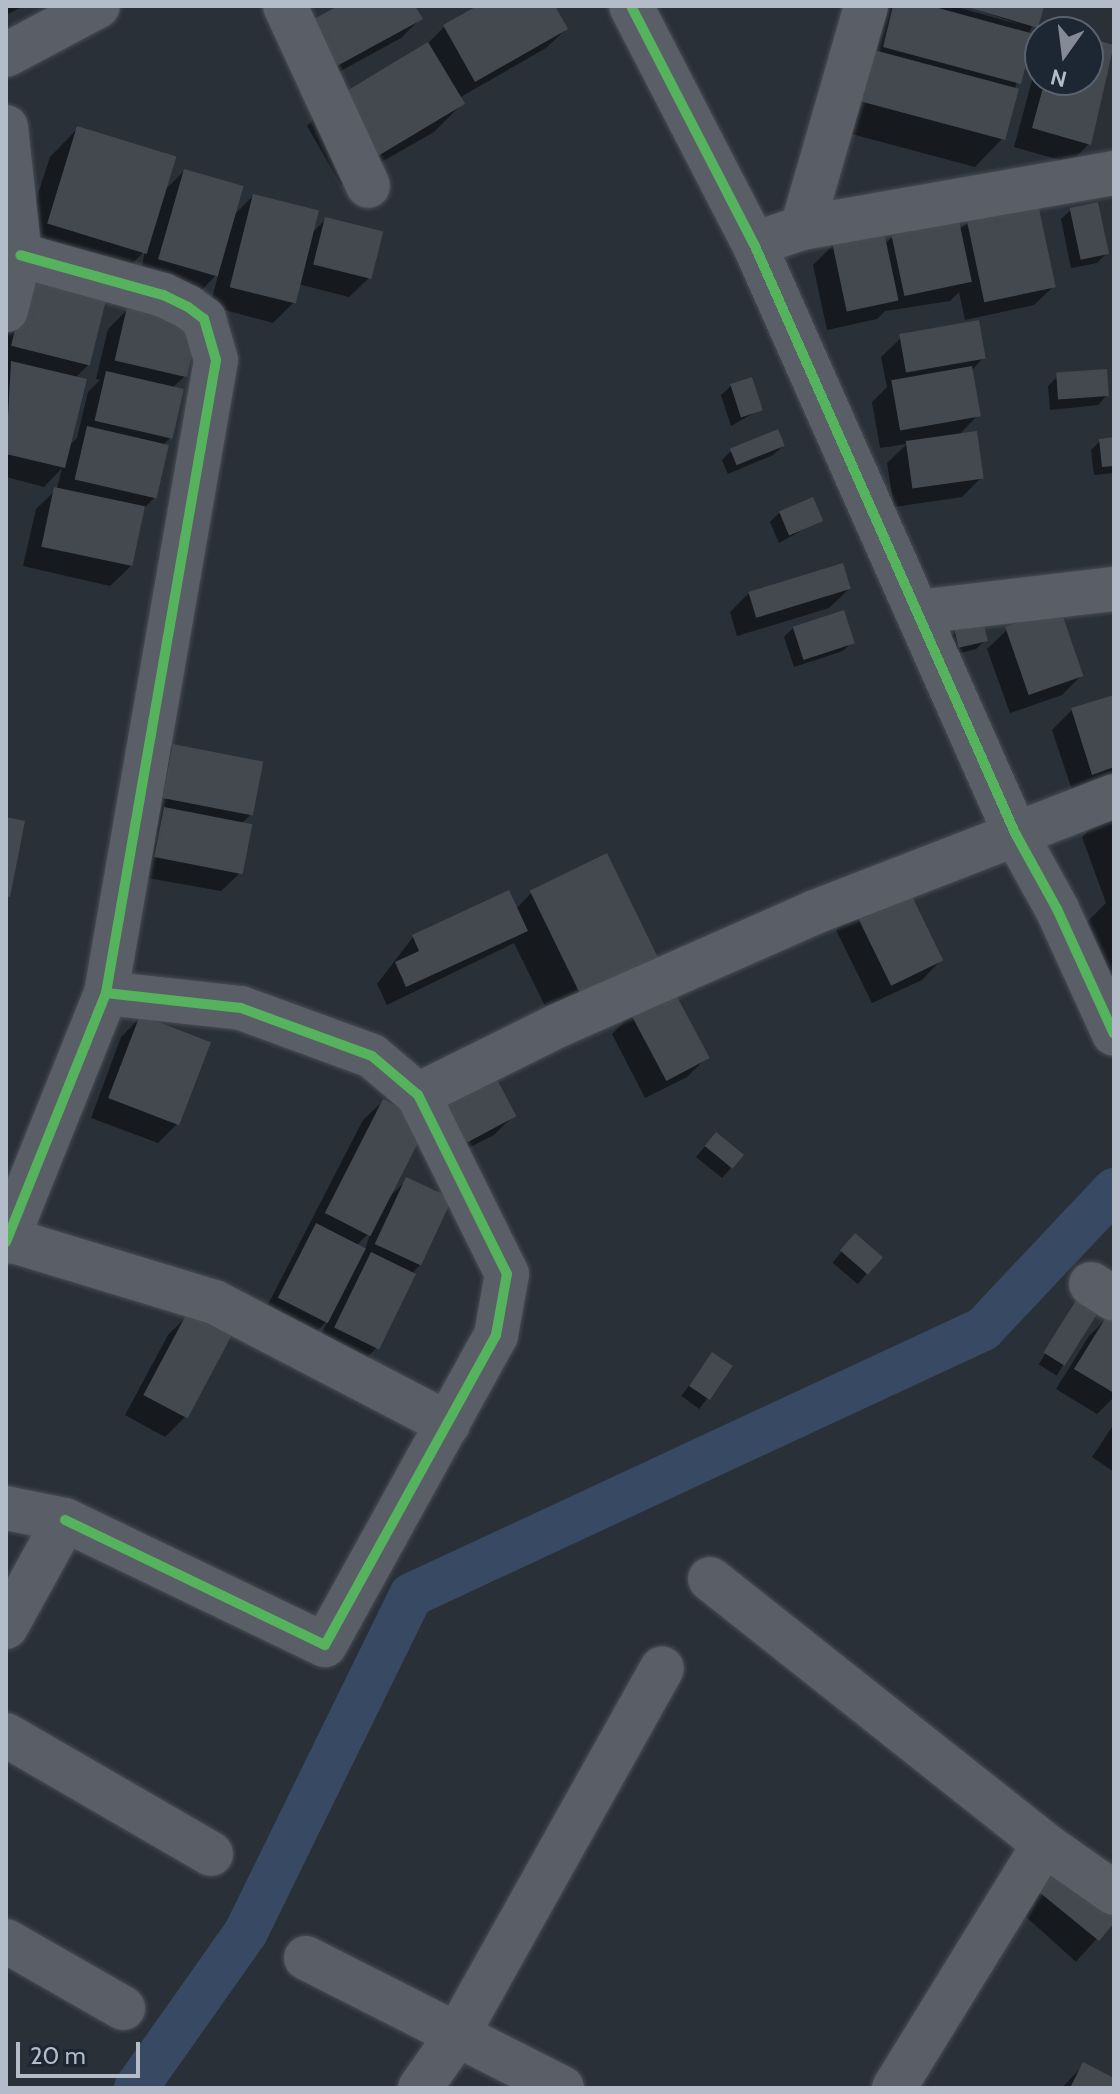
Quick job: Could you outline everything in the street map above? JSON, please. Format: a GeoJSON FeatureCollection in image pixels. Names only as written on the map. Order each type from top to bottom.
{"type":"FeatureCollection","features":[{"type":"Feature","properties":{"kind":"street"},"geometry":{"type":"LineString","coordinates":[[6,55],[98,6]]}},
{"type":"Feature","properties":{"kind":"street"},"geometry":{"type":"LineString","coordinates":[[285,6],[368,186]]}},
{"type":"Feature","properties":{"kind":"street"},"geometry":{"type":"LineString","coordinates":[[631,6],[754,244],[1015,833],[1057,909],[1114,1034]]}},
{"type":"Feature","properties":{"kind":"street"},"geometry":{"type":"LineString","coordinates":[[802,228],[866,6]]}},
{"type":"Feature","properties":{"kind":"street"},"geometry":{"type":"LineString","coordinates":[[6,127],[20,255],[6,310]]}},
{"type":"Feature","properties":{"kind":"street"},"geometry":{"type":"LineString","coordinates":[[754,244],[802,228],[1113,179]]}},
{"type":"Feature","properties":{"kind":"street"},"geometry":{"type":"LineString","coordinates":[[20,255],[188,307],[204,319],[216,360],[106,993],[7,1241],[214,1302],[448,1424]]}},
{"type":"Feature","properties":{"kind":"street"},"geometry":{"type":"LineString","coordinates":[[918,612],[1114,589]]}},
{"type":"Feature","properties":{"kind":"street"},"geometry":{"type":"LineString","coordinates":[[418,1095],[701,962],[1015,833],[1114,796]]}},
{"type":"Feature","properties":{"kind":"street"},"geometry":{"type":"LineString","coordinates":[[6,1508],[65,1520],[325,1645],[496,1335],[507,1274],[418,1095],[372,1056],[241,1008],[106,993]]}},
{"type":"Feature","properties":{"kind":"street"},"geometry":{"type":"LineString","coordinates":[[6,1627],[65,1520]]}},
{"type":"Feature","properties":{"kind":"street"},"geometry":{"type":"LineString","coordinates":[[710,1579],[1044,1844],[1114,1893]]}},
{"type":"Feature","properties":{"kind":"street"},"geometry":{"type":"LineString","coordinates":[[420,2088],[457,2035],[662,1668]]}},
{"type":"Feature","properties":{"kind":"street"},"geometry":{"type":"LineString","coordinates":[[6,1735],[211,1854]]}},
{"type":"Feature","properties":{"kind":"street"},"geometry":{"type":"LineString","coordinates":[[894,2088],[1044,1844]]}},
{"type":"Feature","properties":{"kind":"street"},"geometry":{"type":"LineString","coordinates":[[6,1941],[123,2008]]}},
{"type":"Feature","properties":{"kind":"street"},"geometry":{"type":"LineString","coordinates":[[306,1958],[562,2088]]}},
{"type":"Feature","properties":{"kind":"building"},"geometry":{"type":"Polygon","coordinates":[[[338,6],[415,6],[423,19],[337,66],[312,20],[338,6]]]}},
{"type":"Feature","properties":{"kind":"building"},"geometry":{"type":"Polygon","coordinates":[[[477,6],[555,6],[568,29],[475,82],[443,25],[477,6]]]}},
{"type":"Feature","properties":{"kind":"building"},"geometry":{"type":"Polygon","coordinates":[[[893,6],[931,6],[1024,31],[1024,72],[1021,84],[883,47],[893,6]]]}},
{"type":"Feature","properties":{"kind":"building"},"geometry":{"type":"Polygon","coordinates":[[[964,6],[1044,6],[1041,16],[1024,16],[1024,24],[964,6]]]}},
{"type":"Feature","properties":{"kind":"building"},"geometry":{"type":"Polygon","coordinates":[[[428,42],[465,104],[373,159],[335,98],[428,42]]]}},
{"type":"Feature","properties":{"kind":"building"},"geometry":{"type":"Polygon","coordinates":[[[1104,42],[1114,45],[1104,88],[1104,42]]]}},
{"type":"Feature","properties":{"kind":"building"},"geometry":{"type":"Polygon","coordinates":[[[874,50],[1019,89],[1005,140],[860,101],[874,50]]]}},
{"type":"Feature","properties":{"kind":"building"},"geometry":{"type":"Polygon","coordinates":[[[1041,96],[1102,96],[1091,145],[1032,128],[1041,96]]]}},
{"type":"Feature","properties":{"kind":"building"},"geometry":{"type":"Polygon","coordinates":[[[77,126],[176,156],[147,254],[47,224],[77,126]]]}},
{"type":"Feature","properties":{"kind":"building"},"geometry":{"type":"Polygon","coordinates":[[[184,169],[244,186],[218,276],[158,259],[184,169]]]}},
{"type":"Feature","properties":{"kind":"building"},"geometry":{"type":"Polygon","coordinates":[[[253,194],[319,210],[296,304],[230,287],[253,194]]]}},
{"type":"Feature","properties":{"kind":"building"},"geometry":{"type":"Polygon","coordinates":[[[1098,202],[1109,254],[1081,260],[1070,208],[1098,202]]]}},
{"type":"Feature","properties":{"kind":"building"},"geometry":{"type":"Polygon","coordinates":[[[1038,204],[1056,287],[984,302],[967,219],[1038,204]]]}},
{"type":"Feature","properties":{"kind":"building"},"geometry":{"type":"Polygon","coordinates":[[[325,217],[383,232],[371,279],[313,265],[325,217]]]}},
{"type":"Feature","properties":{"kind":"building"},"geometry":{"type":"Polygon","coordinates":[[[959,221],[972,282],[904,296],[892,235],[959,221]]]}},
{"type":"Feature","properties":{"kind":"building"},"geometry":{"type":"Polygon","coordinates":[[[884,232],[899,300],[847,311],[832,243],[884,232]]]}},
{"type":"Feature","properties":{"kind":"building"},"geometry":{"type":"Polygon","coordinates":[[[29,274],[108,294],[90,365],[11,346],[29,274]]]}},
{"type":"Feature","properties":{"kind":"building"},"geometry":{"type":"Polygon","coordinates":[[[127,307],[199,324],[187,377],[115,361],[127,307]]]}},
{"type":"Feature","properties":{"kind":"building"},"geometry":{"type":"Polygon","coordinates":[[[979,320],[986,358],[906,372],[899,334],[979,320]]]}},
{"type":"Feature","properties":{"kind":"building"},"geometry":{"type":"Polygon","coordinates":[[[11,361],[87,379],[65,468],[6,454],[11,361]]]}},
{"type":"Feature","properties":{"kind":"building"},"geometry":{"type":"Polygon","coordinates":[[[972,366],[981,416],[900,430],[891,380],[972,366]]]}},
{"type":"Feature","properties":{"kind":"building"},"geometry":{"type":"Polygon","coordinates":[[[1107,369],[1109,396],[1058,399],[1056,373],[1107,369]]]}},
{"type":"Feature","properties":{"kind":"building"},"geometry":{"type":"Polygon","coordinates":[[[106,371],[184,389],[172,439],[95,421],[106,371]]]}},
{"type":"Feature","properties":{"kind":"building"},"geometry":{"type":"Polygon","coordinates":[[[752,377],[763,410],[741,417],[730,384],[752,377]]]}},
{"type":"Feature","properties":{"kind":"building"},"geometry":{"type":"Polygon","coordinates":[[[87,426],[169,445],[156,498],[75,480],[87,426]]]}},
{"type":"Feature","properties":{"kind":"building"},"geometry":{"type":"Polygon","coordinates":[[[778,429],[785,446],[737,465],[730,448],[778,429]]]}},
{"type":"Feature","properties":{"kind":"building"},"geometry":{"type":"Polygon","coordinates":[[[977,431],[984,479],[912,489],[906,441],[977,431]]]}},
{"type":"Feature","properties":{"kind":"building"},"geometry":{"type":"Polygon","coordinates":[[[1114,437],[1114,466],[1102,467],[1099,439],[1114,437]]]}},
{"type":"Feature","properties":{"kind":"building"},"geometry":{"type":"Polygon","coordinates":[[[54,487],[145,506],[132,566],[41,547],[54,487]]]}},
{"type":"Feature","properties":{"kind":"building"},"geometry":{"type":"Polygon","coordinates":[[[813,497],[823,521],[789,535],[779,511],[813,497]]]}},
{"type":"Feature","properties":{"kind":"building"},"geometry":{"type":"Polygon","coordinates":[[[843,563],[851,589],[756,618],[748,592],[843,563]]]}},
{"type":"Feature","properties":{"kind":"building"},"geometry":{"type":"Polygon","coordinates":[[[980,607],[988,641],[959,648],[951,614],[980,607]]]}},
{"type":"Feature","properties":{"kind":"building"},"geometry":{"type":"Polygon","coordinates":[[[1060,608],[1083,676],[1029,695],[1005,627],[1060,608]]]}},
{"type":"Feature","properties":{"kind":"building"},"geometry":{"type":"Polygon","coordinates":[[[844,610],[855,643],[803,660],[793,627],[844,610]]]}},
{"type":"Feature","properties":{"kind":"building"},"geometry":{"type":"Polygon","coordinates":[[[1114,695],[1114,767],[1092,775],[1071,708],[1114,695]]]}},
{"type":"Feature","properties":{"kind":"building"},"geometry":{"type":"Polygon","coordinates":[[[173,744],[263,762],[253,816],[163,798],[173,744]]]}},
{"type":"Feature","properties":{"kind":"building"},"geometry":{"type":"Polygon","coordinates":[[[164,807],[252,824],[243,874],[154,857],[164,807]]]}},
{"type":"Feature","properties":{"kind":"building"},"geometry":{"type":"Polygon","coordinates":[[[6,817],[25,821],[10,897],[6,896],[6,817]]]}},
{"type":"Feature","properties":{"kind":"building"},"geometry":{"type":"Polygon","coordinates":[[[607,853],[658,958],[581,996],[530,891],[607,853]]]}},
{"type":"Feature","properties":{"kind":"building"},"geometry":{"type":"Polygon","coordinates":[[[906,884],[943,960],[891,986],[854,909],[906,884]]]}},
{"type":"Feature","properties":{"kind":"building"},"geometry":{"type":"Polygon","coordinates":[[[509,890],[528,931],[406,987],[395,962],[419,951],[412,935],[509,890]]]}},
{"type":"Feature","properties":{"kind":"building"},"geometry":{"type":"Polygon","coordinates":[[[674,991],[710,1058],[666,1081],[631,1014],[674,991]]]}},
{"type":"Feature","properties":{"kind":"building"},"geometry":{"type":"Polygon","coordinates":[[[140,1015],[211,1042],[179,1125],[108,1098],[140,1015]]]}},
{"type":"Feature","properties":{"kind":"building"},"geometry":{"type":"Polygon","coordinates":[[[493,1072],[516,1116],[465,1143],[442,1099],[493,1072]]]}},
{"type":"Feature","properties":{"kind":"building"},"geometry":{"type":"Polygon","coordinates":[[[383,1099],[428,1122],[370,1236],[325,1213],[383,1099]]]}},
{"type":"Feature","properties":{"kind":"building"},"geometry":{"type":"Polygon","coordinates":[[[716,1132],[744,1155],[733,1169],[705,1146],[716,1132]]]}},
{"type":"Feature","properties":{"kind":"building"},"geometry":{"type":"Polygon","coordinates":[[[406,1177],[452,1199],[421,1266],[375,1244],[406,1177]]]}},
{"type":"Feature","properties":{"kind":"building"},"geometry":{"type":"Polygon","coordinates":[[[316,1223],[366,1248],[328,1323],[278,1298],[316,1223]]]}},
{"type":"Feature","properties":{"kind":"building"},"geometry":{"type":"Polygon","coordinates":[[[855,1233],[883,1257],[868,1275],[840,1250],[855,1233]]]}},
{"type":"Feature","properties":{"kind":"building"},"geometry":{"type":"Polygon","coordinates":[[[371,1252],[416,1274],[379,1349],[334,1327],[371,1252]]]}},
{"type":"Feature","properties":{"kind":"building"},"geometry":{"type":"Polygon","coordinates":[[[1080,1294],[1101,1307],[1065,1366],[1043,1353],[1080,1294]]]}},
{"type":"Feature","properties":{"kind":"building"},"geometry":{"type":"Polygon","coordinates":[[[187,1313],[231,1336],[187,1419],[143,1395],[187,1313]]]}},
{"type":"Feature","properties":{"kind":"building"},"geometry":{"type":"Polygon","coordinates":[[[1108,1314],[1114,1318],[1114,1393],[1074,1369],[1108,1314]]]}},
{"type":"Feature","properties":{"kind":"building"},"geometry":{"type":"Polygon","coordinates":[[[712,1352],[733,1366],[710,1400],[689,1386],[712,1352]]]}},
{"type":"Feature","properties":{"kind":"building"},"geometry":{"type":"Polygon","coordinates":[[[1059,1867],[1114,1911],[1114,1923],[1099,1941],[1039,1892],[1059,1867]]]}},
{"type":"Feature","properties":{"kind":"building"},"geometry":{"type":"Polygon","coordinates":[[[1083,2062],[1114,2078],[1114,2088],[1070,2088],[1083,2062]]]}},
{"type":"Feature","properties":{"kind":"waterway"},"geometry":{"type":"LineString","coordinates":[[136,2088],[246,1932],[411,1595],[983,1329],[1114,1190]]}},
{"type":"Feature","properties":{"kind":"cycle path"},"geometry":{"type":"LineString","coordinates":[[631,6],[754,244],[1015,833],[1057,909],[1114,1034]]}},
{"type":"Feature","properties":{"kind":"cycle path"},"geometry":{"type":"LineString","coordinates":[[6,1242],[106,993],[216,360],[204,319],[188,307],[163,295],[20,255]]}},
{"type":"Feature","properties":{"kind":"cycle path"},"geometry":{"type":"LineString","coordinates":[[65,1520],[325,1645],[496,1335],[507,1274],[418,1095],[372,1056],[241,1008],[106,993]]}}]}
